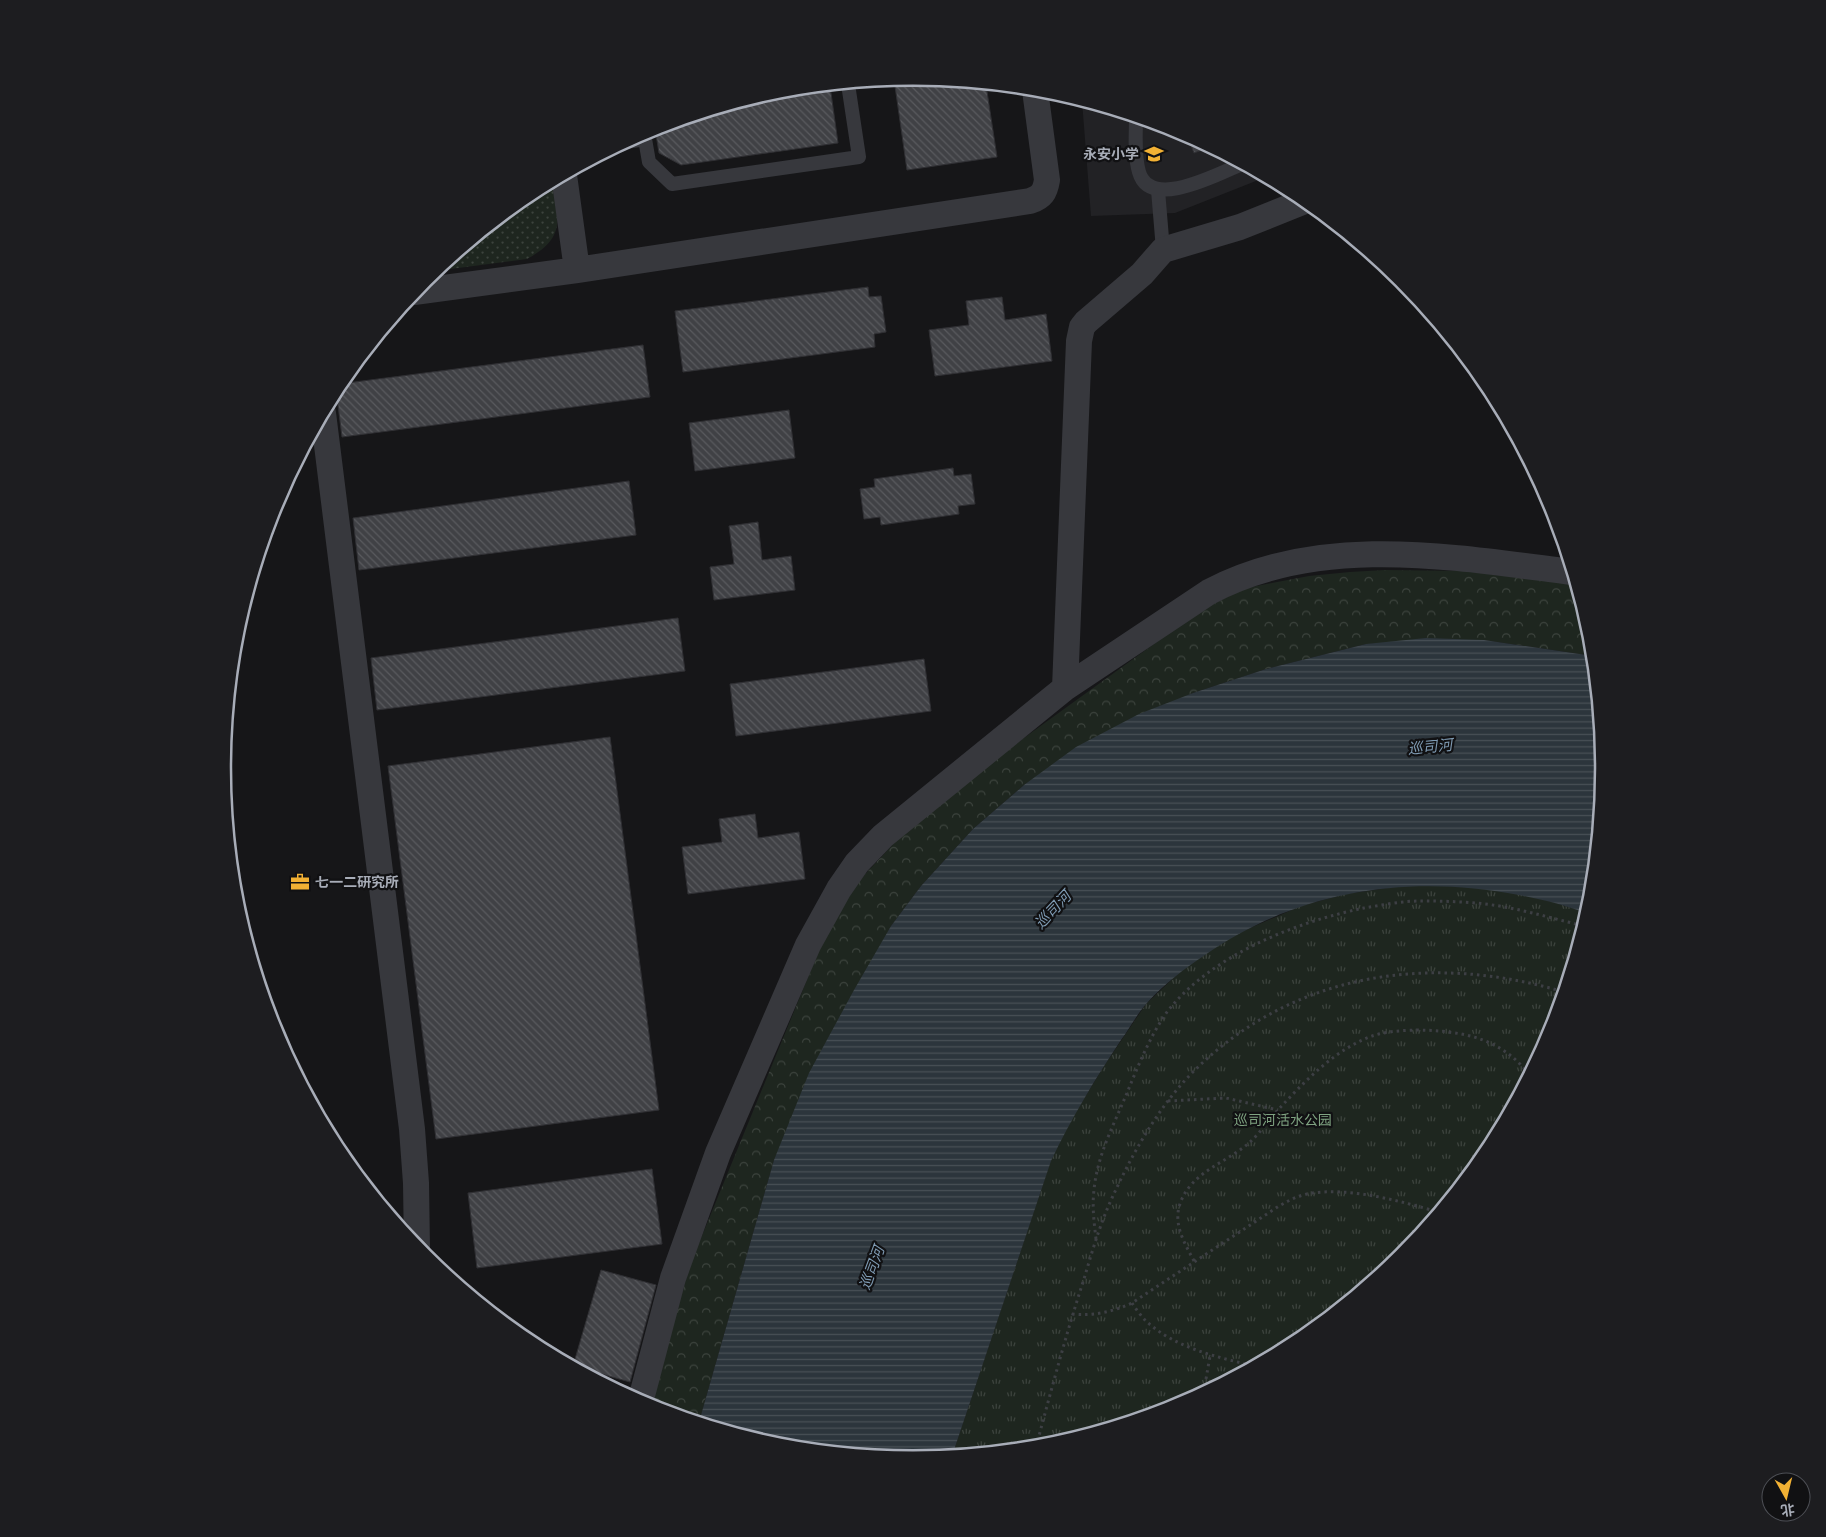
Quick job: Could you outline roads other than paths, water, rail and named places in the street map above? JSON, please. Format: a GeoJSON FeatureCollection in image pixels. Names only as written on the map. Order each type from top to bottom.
{"type":"FeatureCollection","features":[{"type":"Feature","properties":{"kind":"street"},"geometry":{"type":"LineString","coordinates":[[427,290],[577,270],[1030,202],[1041,197],[1047,180],[1036,97]]}},
{"type":"Feature","properties":{"kind":"street"},"geometry":{"type":"LineString","coordinates":[[565,182],[577,270]]}},
{"type":"Feature","properties":{"kind":"street"},"geometry":{"type":"LineString","coordinates":[[1065,688],[1082,327],[1093,315],[1142,274],[1163,250],[1240,226],[1297,204]]}},
{"type":"Feature","properties":{"kind":"street"},"geometry":{"type":"LineString","coordinates":[[324,423],[412,1129],[416,1183],[417,1236]]}},
{"type":"Feature","properties":{"kind":"street"},"geometry":{"type":"LineString","coordinates":[[642,1394],[673,1278],[718,1153],[808,946],[839,889],[858,863],[883,836],[1065,688],[1208,592],[1232,580],[1284,564],[1308,559],[1394,554],[1466,559],[1566,571]]}},
{"type":"Feature","properties":{"kind":"lane"},"geometry":{"type":"LineString","coordinates":[[645,141],[649,162],[672,184],[859,157],[849,90]]}},
{"type":"Feature","properties":{"kind":"lane"},"geometry":{"type":"LineString","coordinates":[[1136,124],[1136,158],[1142,180],[1148,186],[1158,190],[1170,190],[1234,167]]}},
{"type":"Feature","properties":{"kind":"lane"},"geometry":{"type":"LineString","coordinates":[[1158,190],[1163,250]]}},
{"type":"Feature","properties":{"kind":"water","name":"巡司河"},"geometry":{"type":"Polygon","coordinates":[[[1426,638],[1484,640],[1585,655],[1594,724],[1595,768],[1594,813],[1580,911],[1519,895],[1477,889],[1436,886],[1356,893],[1316,902],[1278,915],[1241,933],[1205,955],[1160,989],[1137,1016],[1111,1055],[1075,1115],[1051,1161],[954,1449],[913,1451],[824,1445],[780,1438],[736,1428],[700,1417],[774,1160],[809,1073],[891,926],[921,886],[973,829],[1024,785],[1076,747],[1139,714],[1193,693],[1266,669],[1366,644],[1426,638]]]}},
{"type":"Feature","properties":{"kind":"place","name":"永安小学"},"geometry":{"type":"Point","coordinates":[1154,154]}},
{"type":"Feature","properties":{"kind":"place","name":"七一二研究所"},"geometry":{"type":"Point","coordinates":[300,882]}},
{"type":"Feature","properties":{"kind":"park label","name":"巡司河活水公园"},"geometry":{"type":"Point","coordinates":[1283,1120]}}]}
